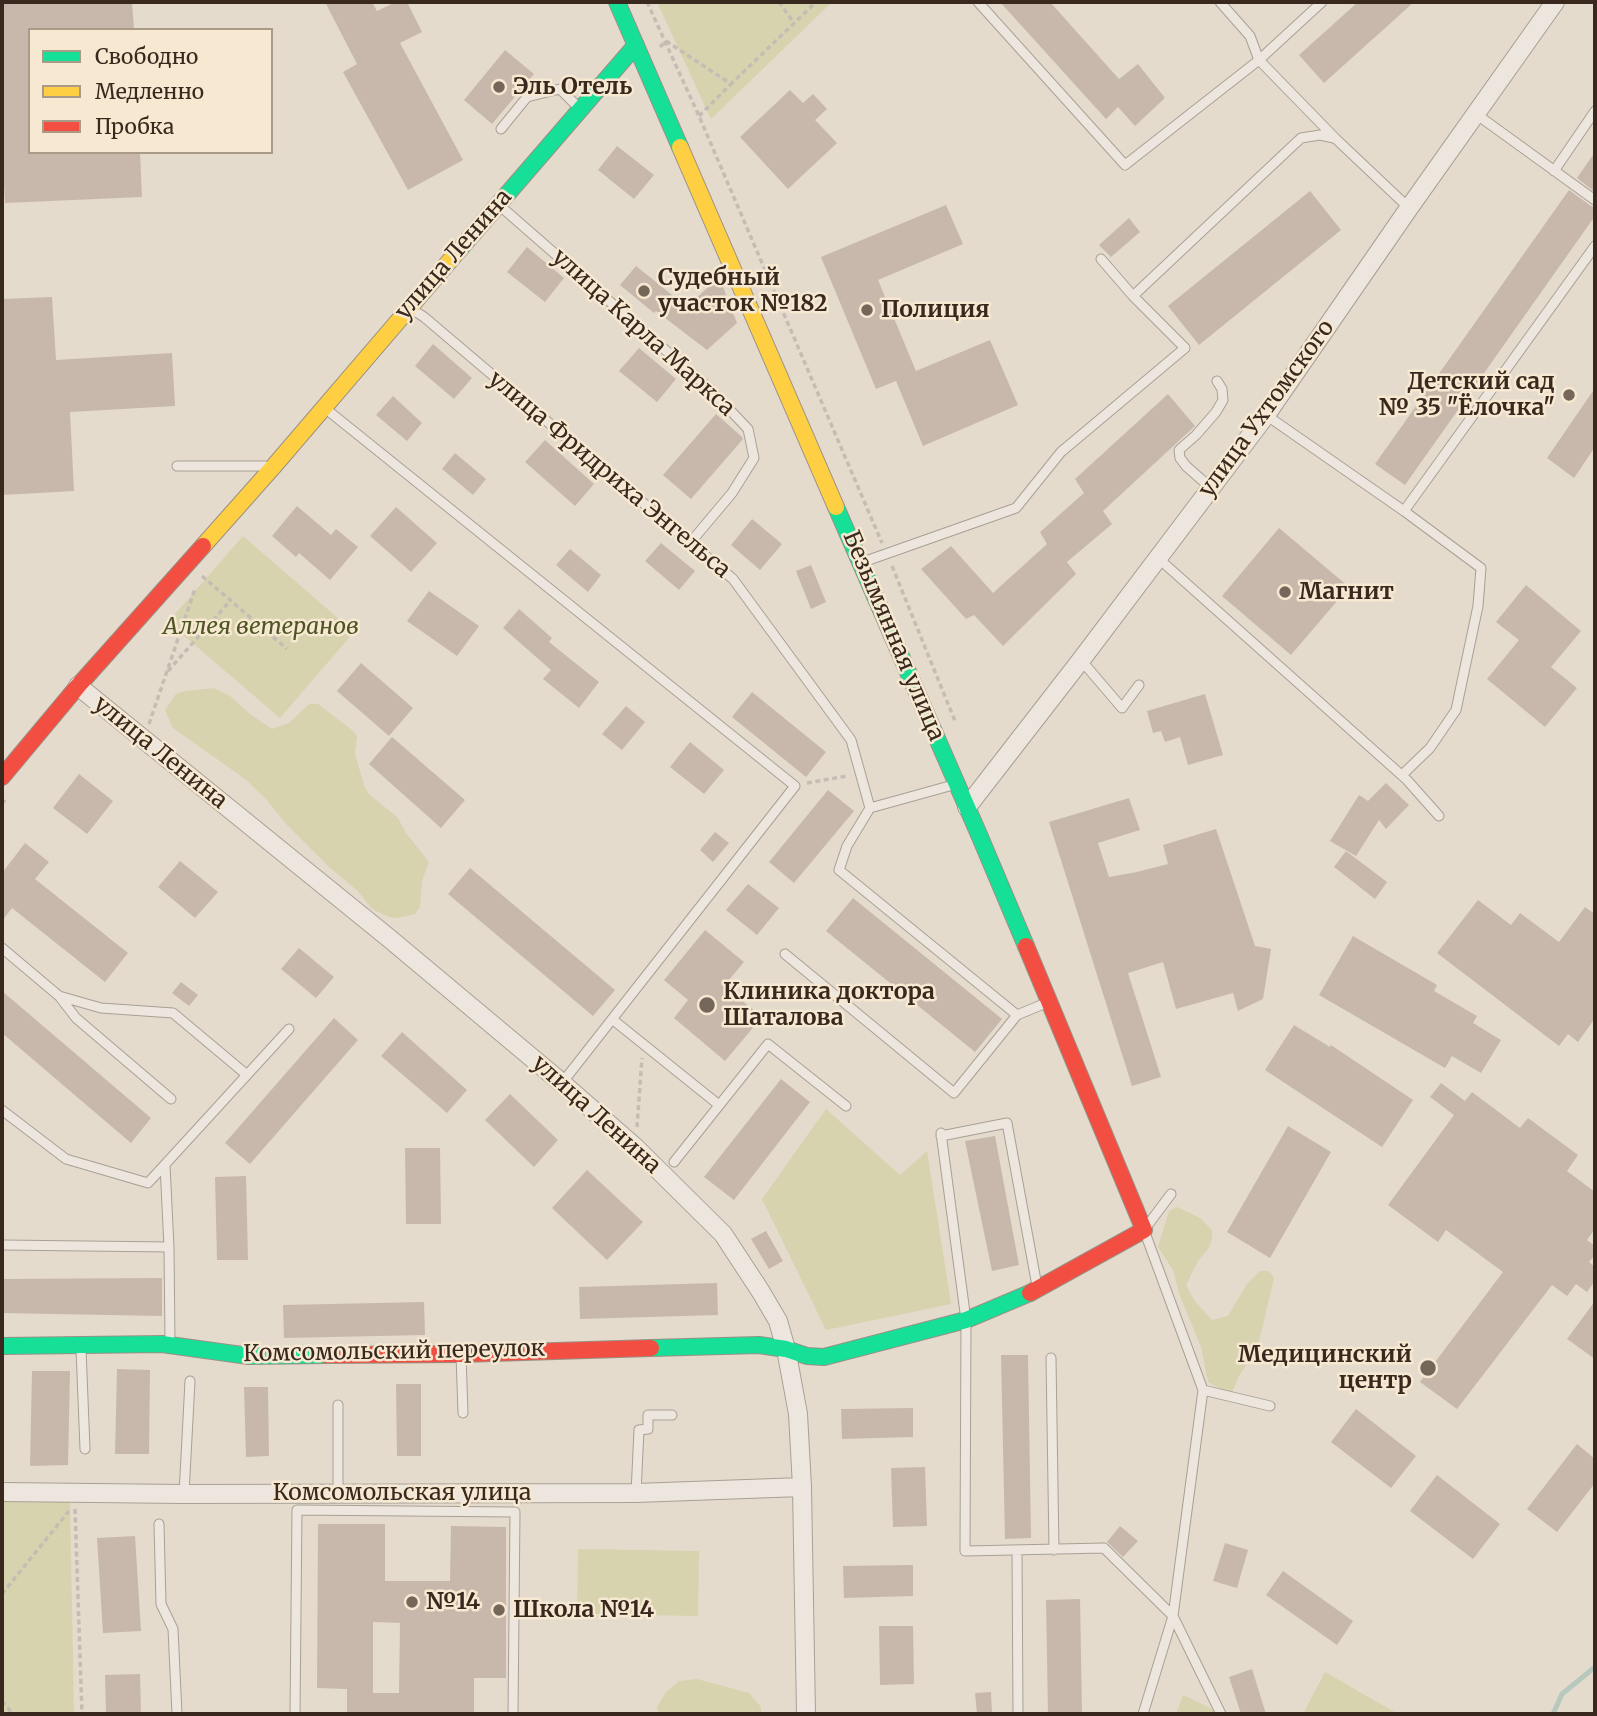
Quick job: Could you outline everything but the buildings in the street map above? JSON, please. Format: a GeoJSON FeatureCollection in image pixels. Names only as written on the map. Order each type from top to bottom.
{"type":"FeatureCollection","features":[{"type":"Feature","properties":{"kind":"street","name":"Безымянная улица"},"geometry":{"type":"LineString","coordinates":[[617,2],[967,807],[1144,1230]]}},
{"type":"Feature","properties":{"kind":"street","name":"улица Ухтомского"},"geometry":{"type":"LineString","coordinates":[[967,807],[1266,415],[1555,2]]}},
{"type":"Feature","properties":{"kind":"street","name":"улица Ленина"},"geometry":{"type":"LineString","coordinates":[[2,777],[78,686],[274,466],[636,45]]}},
{"type":"Feature","properties":{"kind":"street","name":"улица Ленина"},"geometry":{"type":"LineString","coordinates":[[78,686],[390,939],[562,1083],[635,1147],[723,1234],[778,1321],[798,1414],[806,1714]]}},
{"type":"Feature","properties":{"kind":"street","name":"Комсомольский переулок"},"geometry":{"type":"LineString","coordinates":[[2,1346],[170,1345],[249,1356],[461,1354],[759,1345],[786,1349],[807,1356],[824,1357],[966,1320],[1038,1290],[1144,1230]]}},
{"type":"Feature","properties":{"kind":"street","name":"Комсомольская улица"},"geometry":{"type":"LineString","coordinates":[[2,1492],[636,1493],[802,1487]]}},
{"type":"Feature","properties":{"kind":"lane"},"geometry":{"type":"LineString","coordinates":[[978,2],[1125,165],[1259,60],[1322,2]]}},
{"type":"Feature","properties":{"kind":"lane"},"geometry":{"type":"LineString","coordinates":[[1220,2],[1250,36],[1259,60],[1336,139],[1409,208]]}},
{"type":"Feature","properties":{"kind":"lane"},"geometry":{"type":"LineString","coordinates":[[501,128],[527,97],[560,89],[581,110]]}},
{"type":"Feature","properties":{"kind":"lane"},"geometry":{"type":"LineString","coordinates":[[1476,114],[1595,201]]}},
{"type":"Feature","properties":{"kind":"lane"},"geometry":{"type":"LineString","coordinates":[[1554,171],[1594,115]]}},
{"type":"Feature","properties":{"kind":"lane"},"geometry":{"type":"LineString","coordinates":[[1133,296],[1301,138],[1320,135],[1336,139]]}},
{"type":"Feature","properties":{"kind":"lane","name":"улица Карла Маркса"},"geometry":{"type":"LineString","coordinates":[[498,204],[710,389],[748,429],[754,458],[732,493],[690,543]]}},
{"type":"Feature","properties":{"kind":"lane"},"geometry":{"type":"LineString","coordinates":[[1404,511],[1595,246]]}},
{"type":"Feature","properties":{"kind":"lane"},"geometry":{"type":"LineString","coordinates":[[861,563],[1016,508],[1061,452],[1185,348],[1133,296],[1101,259]]}},
{"type":"Feature","properties":{"kind":"lane","name":"улица Фридриха Энгельса"},"geometry":{"type":"LineString","coordinates":[[409,307],[733,579],[851,740],[870,808]]}},
{"type":"Feature","properties":{"kind":"lane"},"geometry":{"type":"LineString","coordinates":[[1211,488],[1186,466],[1180,458],[1180,450],[1216,412],[1223,400],[1222,389],[1217,381]]}},
{"type":"Feature","properties":{"kind":"lane"},"geometry":{"type":"LineString","coordinates":[[325,407],[794,786],[562,1083]]}},
{"type":"Feature","properties":{"kind":"lane"},"geometry":{"type":"LineString","coordinates":[[1266,415],[1481,568],[1478,606],[1456,710],[1430,747],[1402,775]]}},
{"type":"Feature","properties":{"kind":"lane"},"geometry":{"type":"LineString","coordinates":[[177,466],[274,466]]}},
{"type":"Feature","properties":{"kind":"lane"},"geometry":{"type":"LineString","coordinates":[[1158,558],[1402,775],[1439,816]]}},
{"type":"Feature","properties":{"kind":"lane"},"geometry":{"type":"LineString","coordinates":[[1081,660],[1122,708],[1139,685]]}},
{"type":"Feature","properties":{"kind":"lane"},"geometry":{"type":"LineString","coordinates":[[956,784],[870,808],[847,846],[839,870],[1017,1015]]}},
{"type":"Feature","properties":{"kind":"lane"},"geometry":{"type":"LineString","coordinates":[[2,948],[59,996],[76,1018],[172,1099]]}},
{"type":"Feature","properties":{"kind":"lane"},"geometry":{"type":"LineString","coordinates":[[785,954],[954,1093],[1017,1015],[1049,1002]]}},
{"type":"Feature","properties":{"kind":"lane"},"geometry":{"type":"LineString","coordinates":[[59,996],[101,1008],[173,1013],[247,1075]]}},
{"type":"Feature","properties":{"kind":"lane"},"geometry":{"type":"LineString","coordinates":[[612,1019],[719,1105]]}},
{"type":"Feature","properties":{"kind":"lane"},"geometry":{"type":"LineString","coordinates":[[2,1110],[66,1159],[148,1183],[289,1029]]}},
{"type":"Feature","properties":{"kind":"lane"},"geometry":{"type":"LineString","coordinates":[[674,1162],[768,1044],[846,1106]]}},
{"type":"Feature","properties":{"kind":"lane"},"geometry":{"type":"LineString","coordinates":[[1038,1290],[1007,1124],[941,1134],[966,1320],[965,1551],[1104,1548],[1173,1616],[1221,1714]]}},
{"type":"Feature","properties":{"kind":"lane"},"geometry":{"type":"LineString","coordinates":[[165,1165],[170,1345]]}},
{"type":"Feature","properties":{"kind":"lane"},"geometry":{"type":"LineString","coordinates":[[1143,1714],[1173,1616],[1203,1390],[1144,1230],[1171,1194]]}},
{"type":"Feature","properties":{"kind":"lane"},"geometry":{"type":"LineString","coordinates":[[2,1245],[169,1247]]}},
{"type":"Feature","properties":{"kind":"lane"},"geometry":{"type":"LineString","coordinates":[[81,1345],[85,1449]]}},
{"type":"Feature","properties":{"kind":"lane"},"geometry":{"type":"LineString","coordinates":[[461,1354],[463,1413]]}},
{"type":"Feature","properties":{"kind":"lane"},"geometry":{"type":"LineString","coordinates":[[1051,1359],[1054,1550]]}},
{"type":"Feature","properties":{"kind":"lane"},"geometry":{"type":"LineString","coordinates":[[184,1494],[190,1381]]}},
{"type":"Feature","properties":{"kind":"lane"},"geometry":{"type":"LineString","coordinates":[[1203,1390],[1270,1406]]}},
{"type":"Feature","properties":{"kind":"lane"},"geometry":{"type":"LineString","coordinates":[[338,1405],[338,1493]]}},
{"type":"Feature","properties":{"kind":"lane"},"geometry":{"type":"LineString","coordinates":[[636,1493],[639,1430],[648,1429],[648,1415],[672,1415]]}},
{"type":"Feature","properties":{"kind":"lane"},"geometry":{"type":"LineString","coordinates":[[295,1714],[297,1510],[515,1512],[513,1714]]}},
{"type":"Feature","properties":{"kind":"lane"},"geometry":{"type":"LineString","coordinates":[[159,1524],[161,1604],[173,1629],[177,1714]]}},
{"type":"Feature","properties":{"kind":"lane"},"geometry":{"type":"LineString","coordinates":[[1017,1550],[1018,1714]]}},
{"type":"Feature","properties":{"kind":"path"},"geometry":{"type":"LineString","coordinates":[[648,2],[887,554],[957,726]]}},
{"type":"Feature","properties":{"kind":"path"},"geometry":{"type":"LineString","coordinates":[[651,9],[655,2]]}},
{"type":"Feature","properties":{"kind":"path"},"geometry":{"type":"LineString","coordinates":[[779,2],[794,23]]}},
{"type":"Feature","properties":{"kind":"path"},"geometry":{"type":"LineString","coordinates":[[699,116],[816,2]]}},
{"type":"Feature","properties":{"kind":"path"},"geometry":{"type":"LineString","coordinates":[[666,41],[731,84]]}},
{"type":"Feature","properties":{"kind":"path"},"geometry":{"type":"LineString","coordinates":[[188,564],[287,649]]}},
{"type":"Feature","properties":{"kind":"path"},"geometry":{"type":"LineString","coordinates":[[144,739],[196,586]]}},
{"type":"Feature","properties":{"kind":"path"},"geometry":{"type":"LineString","coordinates":[[167,673],[230,601]]}},
{"type":"Feature","properties":{"kind":"path"},"geometry":{"type":"LineString","coordinates":[[794,786],[860,773]]}},
{"type":"Feature","properties":{"kind":"path"},"geometry":{"type":"LineString","coordinates":[[635,1147],[644,1045]]}},
{"type":"Feature","properties":{"kind":"path"},"geometry":{"type":"LineString","coordinates":[[2,1594],[75,1503],[82,1714]]}},
{"type":"Feature","properties":{"kind":"path"},"geometry":{"type":"LineString","coordinates":[[2,1701],[13,1714]]}},
{"type":"Feature","properties":{"kind":"green space"},"geometry":{"type":"Polygon","coordinates":[[[657,2],[832,2],[711,119],[657,2]]]}},
{"type":"Feature","properties":{"kind":"green space","name":"Аллея ветеранов"},"geometry":{"type":"Polygon","coordinates":[[[243,536],[354,632],[280,718],[168,622],[243,536]]]}},
{"type":"Feature","properties":{"kind":"green space"},"geometry":{"type":"Polygon","coordinates":[[[214,688],[230,696],[272,729],[289,723],[309,704],[318,704],[352,730],[357,736],[355,754],[365,788],[398,818],[429,862],[422,881],[420,907],[415,914],[397,918],[372,909],[358,891],[329,867],[245,779],[173,728],[165,710],[176,694],[214,688]]]}},
{"type":"Feature","properties":{"kind":"green space"},"geometry":{"type":"Polygon","coordinates":[[[826,1109],[900,1175],[927,1151],[951,1304],[826,1330],[762,1199],[826,1109]]]}},
{"type":"Feature","properties":{"kind":"green space"},"geometry":{"type":"Polygon","coordinates":[[[1177,1207],[1200,1218],[1212,1230],[1209,1248],[1198,1261],[1186,1285],[1194,1300],[1212,1320],[1228,1316],[1247,1284],[1260,1271],[1269,1271],[1274,1278],[1258,1346],[1232,1392],[1224,1391],[1208,1382],[1201,1347],[1180,1296],[1173,1270],[1158,1247],[1169,1211],[1177,1207]]]}},
{"type":"Feature","properties":{"kind":"green space"},"geometry":{"type":"Polygon","coordinates":[[[70,1500],[74,1714],[2,1714],[2,1501],[70,1500]]]}},
{"type":"Feature","properties":{"kind":"green space"},"geometry":{"type":"Polygon","coordinates":[[[578,1549],[699,1551],[698,1616],[577,1614],[578,1549]]]}},
{"type":"Feature","properties":{"kind":"green space"},"geometry":{"type":"Polygon","coordinates":[[[1325,1672],[1398,1714],[1303,1714],[1325,1672]]]}},
{"type":"Feature","properties":{"kind":"green space"},"geometry":{"type":"Polygon","coordinates":[[[697,1679],[749,1693],[761,1707],[761,1714],[658,1714],[657,1707],[666,1692],[679,1681],[697,1679]]]}},
{"type":"Feature","properties":{"kind":"green space"},"geometry":{"type":"Polygon","coordinates":[[[1183,1695],[1214,1710],[1216,1714],[1176,1714],[1183,1695]]]}},
{"type":"Feature","properties":{"kind":"waterway"},"geometry":{"type":"LineString","coordinates":[[1553,1714],[1562,1694],[1595,1667]]}},
{"type":"Feature","properties":{"kind":"traffic: fast"},"geometry":{"type":"LineString","coordinates":[[617,2],[680,147]]}},
{"type":"Feature","properties":{"kind":"traffic: fast"},"geometry":{"type":"LineString","coordinates":[[459,250],[636,45]]}},
{"type":"Feature","properties":{"kind":"traffic: fast"},"geometry":{"type":"LineString","coordinates":[[836,507],[1026,946]]}},
{"type":"Feature","properties":{"kind":"traffic: fast"},"geometry":{"type":"LineString","coordinates":[[651,1348],[759,1345],[786,1349],[807,1356],[824,1357],[966,1320],[1030,1293]]}},
{"type":"Feature","properties":{"kind":"traffic: fast"},"geometry":{"type":"LineString","coordinates":[[2,1346],[162,1344],[249,1356],[326,1355]]}},
{"type":"Feature","properties":{"kind":"traffic: slow"},"geometry":{"type":"LineString","coordinates":[[680,147],[836,507]]}},
{"type":"Feature","properties":{"kind":"traffic: slow"},"geometry":{"type":"LineString","coordinates":[[203,546],[459,250]]}},
{"type":"Feature","properties":{"kind":"traffic: jam"},"geometry":{"type":"LineString","coordinates":[[2,777],[78,686],[203,546]]}},
{"type":"Feature","properties":{"kind":"traffic: jam"},"geometry":{"type":"LineString","coordinates":[[1026,946],[1144,1230],[1030,1293]]}},
{"type":"Feature","properties":{"kind":"traffic: jam"},"geometry":{"type":"LineString","coordinates":[[326,1355],[651,1348]]}},
{"type":"Feature","properties":{"kind":"place","name":"Эль Отель"},"geometry":{"type":"Point","coordinates":[499,87]}},
{"type":"Feature","properties":{"kind":"place","name":"Судебный участок №182"},"geometry":{"type":"Point","coordinates":[644,291]}},
{"type":"Feature","properties":{"kind":"place","name":"Полиция"},"geometry":{"type":"Point","coordinates":[867,310]}},
{"type":"Feature","properties":{"kind":"place","name":"Детский сад № 35 \"Ёлочка\""},"geometry":{"type":"Point","coordinates":[1569,395]}},
{"type":"Feature","properties":{"kind":"place","name":"Магнит"},"geometry":{"type":"Point","coordinates":[1285,592]}},
{"type":"Feature","properties":{"kind":"place","name":"Клиника доктора Шаталова"},"geometry":{"type":"Point","coordinates":[707,1005]}},
{"type":"Feature","properties":{"kind":"place","name":"Медицинский центр"},"geometry":{"type":"Point","coordinates":[1428,1368]}},
{"type":"Feature","properties":{"kind":"place","name":"№14"},"geometry":{"type":"Point","coordinates":[412,1602]}},
{"type":"Feature","properties":{"kind":"place","name":"Школа №14"},"geometry":{"type":"Point","coordinates":[499,1610]}}]}
